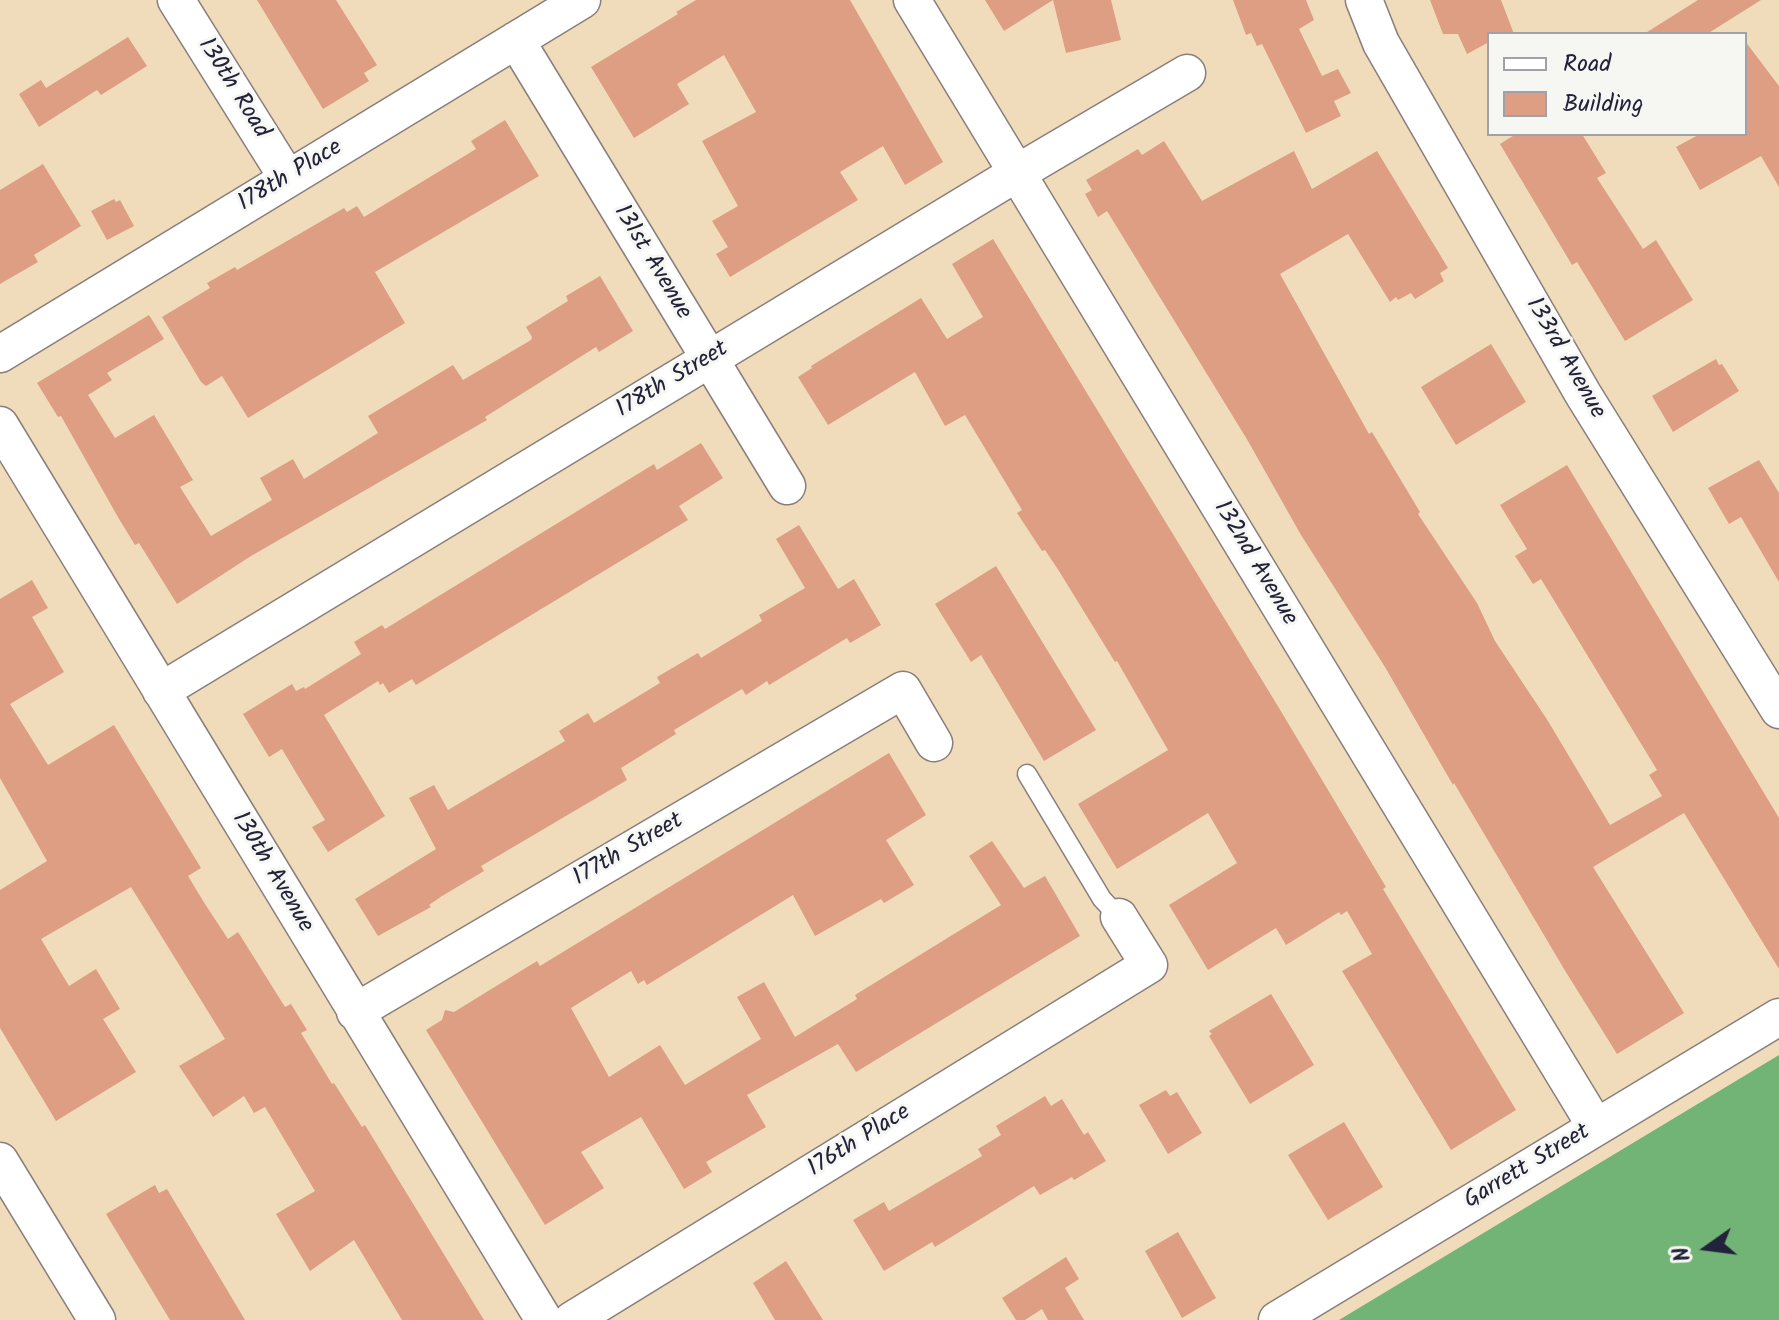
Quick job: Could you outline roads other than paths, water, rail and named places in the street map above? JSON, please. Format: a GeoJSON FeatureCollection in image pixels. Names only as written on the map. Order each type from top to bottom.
{"type":"FeatureCollection","features":[{"type":"Feature","properties":{"kind":"street","name":"130th Road"},"geometry":{"type":"LineString","coordinates":[[176,0],[288,179]]}},
{"type":"Feature","properties":{"kind":"street","name":"178th Place"},"geometry":{"type":"LineString","coordinates":[[0,354],[582,0]]}},
{"type":"Feature","properties":{"kind":"street","name":"132nd Avenue"},"geometry":{"type":"LineString","coordinates":[[912,0],[1596,1127]]}},
{"type":"Feature","properties":{"kind":"street","name":"133rd Avenue"},"geometry":{"type":"LineString","coordinates":[[1364,0],[1381,43],[1583,394],[1779,710]]}},
{"type":"Feature","properties":{"kind":"street","name":"131st Avenue"},"geometry":{"type":"LineString","coordinates":[[516,40],[787,486]]}},
{"type":"Feature","properties":{"kind":"street","name":"178th Street"},"geometry":{"type":"LineString","coordinates":[[161,691],[1187,73]]}},
{"type":"Feature","properties":{"kind":"street","name":"130th Avenue"},"geometry":{"type":"LineString","coordinates":[[0,425],[544,1320]]}},
{"type":"Feature","properties":{"kind":"street","name":"177th Street"},"geometry":{"type":"LineString","coordinates":[[355,1012],[903,690],[934,743]]}},
{"type":"Feature","properties":{"kind":"street","name":"176th Place"},"geometry":{"type":"LineString","coordinates":[[572,1320],[1149,965],[1119,917]]}},
{"type":"Feature","properties":{"kind":"street","name":"Garrett Street"},"geometry":{"type":"LineString","coordinates":[[1277,1320],[1779,1017]]}},
{"type":"Feature","properties":{"kind":"street"},"geometry":{"type":"LineString","coordinates":[[0,1161],[14,1216],[97,1320]]}},
{"type":"Feature","properties":{"kind":"lane"},"geometry":{"type":"LineString","coordinates":[[1027,774],[1102,899],[1119,917]]}}]}
